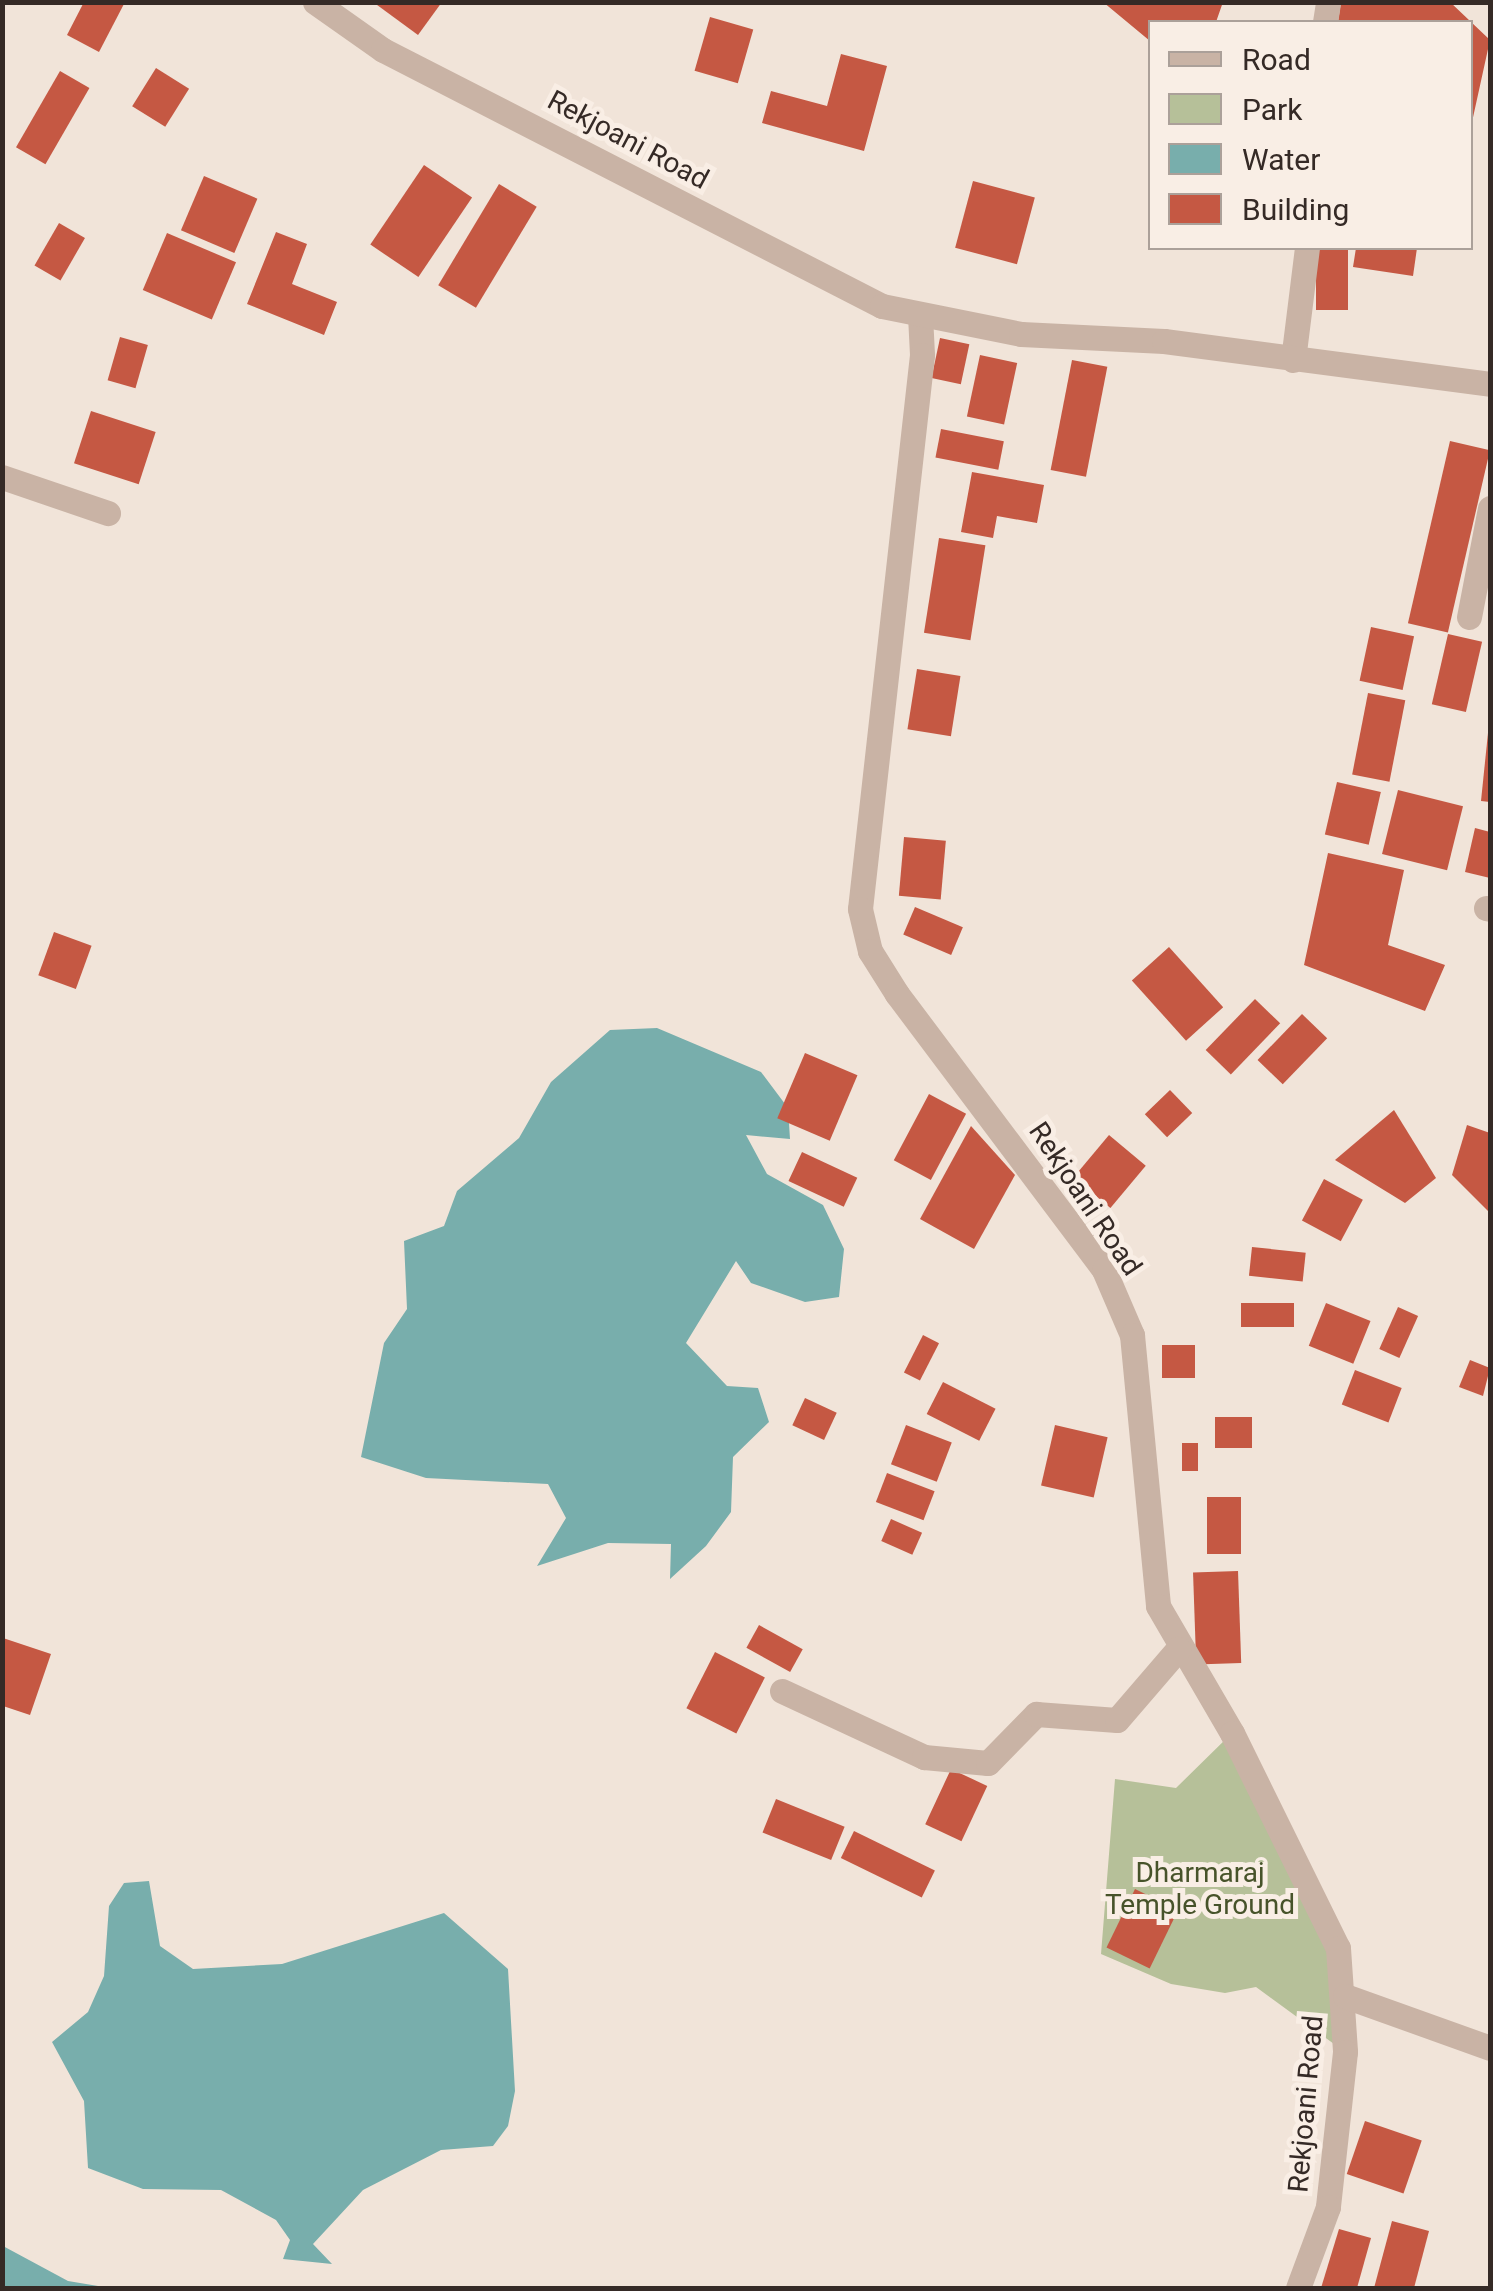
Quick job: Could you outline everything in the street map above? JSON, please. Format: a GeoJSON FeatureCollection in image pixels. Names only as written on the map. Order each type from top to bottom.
{"type":"FeatureCollection","features":[{"type":"Feature","properties":{"kind":"street","name":"Rekjoani Road"},"geometry":{"type":"LineString","coordinates":[[315,2],[383,50],[844,291],[920,315],[1021,334],[1164,341],[1490,384]]}},
{"type":"Feature","properties":{"kind":"street"},"geometry":{"type":"LineString","coordinates":[[1293,360],[1307,250]]}},
{"type":"Feature","properties":{"kind":"street","name":"Rekjoani Road"},"geometry":{"type":"LineString","coordinates":[[920,315],[922,355],[860,909],[879,966],[1104,1270],[1132,1335],[1150,1558],[1158,1606],[1178,1649],[1232,1733],[1338,1948],[1346,1996],[1328,2208],[1298,2288]]}},
{"type":"Feature","properties":{"kind":"street"},"geometry":{"type":"LineString","coordinates":[[2,477],[108,513]]}},
{"type":"Feature","properties":{"kind":"street"},"geometry":{"type":"LineString","coordinates":[[1469,617],[1490,508]]}},
{"type":"Feature","properties":{"kind":"street"},"geometry":{"type":"LineString","coordinates":[[782,1691],[924,1758],[988,1764],[1036,1714],[1116,1720],[1178,1649]]}},
{"type":"Feature","properties":{"kind":"street"},"geometry":{"type":"LineString","coordinates":[[1346,1996],[1490,2048]]}},
{"type":"Feature","properties":{"kind":"green space","name":"Dharmaraj Temple Ground"},"geometry":{"type":"Polygon","coordinates":[[[1232,1733],[1338,1948],[1345,2052],[1256,1987],[1225,1993],[1171,1984],[1101,1954],[1115,1779],[1176,1788],[1232,1733]]]}},
{"type":"Feature","properties":{"kind":"water"},"geometry":{"type":"Polygon","coordinates":[[[657,1028],[761,1072],[788,1108],[790,1139],[746,1135],[767,1174],[823,1205],[844,1249],[839,1297],[805,1302],[751,1283],[736,1261],[686,1343],[727,1386],[758,1388],[769,1422],[733,1457],[731,1512],[706,1546],[670,1579],[671,1544],[608,1543],[537,1566],[566,1518],[548,1484],[426,1478],[361,1457],[384,1343],[407,1309],[404,1241],[444,1226],[457,1191],[519,1138],[551,1082],[610,1030],[657,1028]]]}},
{"type":"Feature","properties":{"kind":"water"},"geometry":{"type":"Polygon","coordinates":[[[149,1881],[160,1946],[193,1969],[282,1964],[444,1913],[508,1969],[515,2091],[508,2126],[493,2146],[441,2150],[363,2190],[313,2244],[332,2264],[283,2259],[290,2240],[276,2220],[221,2190],[143,2189],[88,2168],[84,2101],[52,2042],[88,2012],[104,1976],[109,1906],[124,1883],[149,1881]]]}},
{"type":"Feature","properties":{"kind":"water"},"geometry":{"type":"Polygon","coordinates":[[[3,2246],[68,2281],[110,2288],[3,2288],[3,2246]]]}},
{"type":"Feature","properties":{"kind":"building"},"geometry":{"type":"Polygon","coordinates":[[[84,2],[125,2],[99,52],[67,35],[84,2]]]}},
{"type":"Feature","properties":{"kind":"building"},"geometry":{"type":"Polygon","coordinates":[[[373,2],[442,2],[418,35],[373,2]]]}},
{"type":"Feature","properties":{"kind":"building"},"geometry":{"type":"Polygon","coordinates":[[[1103,2],[1223,2],[1217,20],[1148,20],[1148,39],[1103,2]]]}},
{"type":"Feature","properties":{"kind":"building"},"geometry":{"type":"Polygon","coordinates":[[[1341,2],[1450,2],[1469,20],[1338,20],[1341,2]]]}},
{"type":"Feature","properties":{"kind":"building"},"geometry":{"type":"Polygon","coordinates":[[[710,17],[753,29],[738,83],[695,71],[710,17]]]}},
{"type":"Feature","properties":{"kind":"building"},"geometry":{"type":"Polygon","coordinates":[[[1473,24],[1490,40],[1473,117],[1473,24]]]}},
{"type":"Feature","properties":{"kind":"building"},"geometry":{"type":"Polygon","coordinates":[[[841,54],[887,66],[864,151],[762,123],[771,91],[827,106],[841,54]]]}},
{"type":"Feature","properties":{"kind":"building"},"geometry":{"type":"Polygon","coordinates":[[[156,68],[189,89],[165,127],[132,106],[156,68]]]}},
{"type":"Feature","properties":{"kind":"building"},"geometry":{"type":"Polygon","coordinates":[[[60,71],[89,88],[45,164],[16,147],[60,71]]]}},
{"type":"Feature","properties":{"kind":"building"},"geometry":{"type":"Polygon","coordinates":[[[424,165],[472,197],[418,277],[370,245],[424,165]]]}},
{"type":"Feature","properties":{"kind":"building"},"geometry":{"type":"Polygon","coordinates":[[[204,176],[257,199],[234,253],[181,230],[204,176]]]}},
{"type":"Feature","properties":{"kind":"building"},"geometry":{"type":"Polygon","coordinates":[[[973,181],[1035,198],[1017,264],[955,248],[973,181]]]}},
{"type":"Feature","properties":{"kind":"building"},"geometry":{"type":"Polygon","coordinates":[[[499,184],[537,207],[476,308],[438,285],[499,184]]]}},
{"type":"Feature","properties":{"kind":"building"},"geometry":{"type":"Polygon","coordinates":[[[59,223],[85,238],[60,280],[35,265],[59,223]]]}},
{"type":"Feature","properties":{"kind":"building"},"geometry":{"type":"Polygon","coordinates":[[[276,232],[307,244],[292,284],[337,302],[324,335],[247,304],[276,232]]]}},
{"type":"Feature","properties":{"kind":"building"},"geometry":{"type":"Polygon","coordinates":[[[167,233],[236,262],[212,319],[143,290],[167,233]]]}},
{"type":"Feature","properties":{"kind":"building"},"geometry":{"type":"Polygon","coordinates":[[[1316,250],[1348,250],[1348,310],[1316,310],[1316,250]]]}},
{"type":"Feature","properties":{"kind":"building"},"geometry":{"type":"Polygon","coordinates":[[[1356,250],[1417,250],[1413,276],[1353,267],[1356,250]]]}},
{"type":"Feature","properties":{"kind":"building"},"geometry":{"type":"Polygon","coordinates":[[[120,337],[148,345],[135,388],[108,380],[120,337]]]}},
{"type":"Feature","properties":{"kind":"building"},"geometry":{"type":"Polygon","coordinates":[[[940,338],[969,344],[961,384],[931,378],[940,338]]]}},
{"type":"Feature","properties":{"kind":"building"},"geometry":{"type":"Polygon","coordinates":[[[980,355],[1017,363],[1004,425],[967,417],[980,355]]]}},
{"type":"Feature","properties":{"kind":"building"},"geometry":{"type":"Polygon","coordinates":[[[1072,360],[1107,367],[1086,477],[1051,470],[1072,360]]]}},
{"type":"Feature","properties":{"kind":"building"},"geometry":{"type":"Polygon","coordinates":[[[91,411],[156,432],[139,484],[74,463],[91,411]]]}},
{"type":"Feature","properties":{"kind":"building"},"geometry":{"type":"Polygon","coordinates":[[[941,429],[1004,441],[998,470],[935,457],[941,429]]]}},
{"type":"Feature","properties":{"kind":"building"},"geometry":{"type":"Polygon","coordinates":[[[1450,441],[1490,450],[1448,632],[1408,623],[1450,441]]]}},
{"type":"Feature","properties":{"kind":"building"},"geometry":{"type":"Polygon","coordinates":[[[972,472],[1044,485],[1037,523],[997,516],[993,538],[961,532],[972,472]]]}},
{"type":"Feature","properties":{"kind":"building"},"geometry":{"type":"Polygon","coordinates":[[[939,538],[985,545],[970,640],[924,633],[939,538]]]}},
{"type":"Feature","properties":{"kind":"building"},"geometry":{"type":"Polygon","coordinates":[[[1371,627],[1414,636],[1403,690],[1360,681],[1371,627]]]}},
{"type":"Feature","properties":{"kind":"building"},"geometry":{"type":"Polygon","coordinates":[[[1448,634],[1482,642],[1466,712],[1432,704],[1448,634]]]}},
{"type":"Feature","properties":{"kind":"building"},"geometry":{"type":"Polygon","coordinates":[[[917,669],[960,676],[951,736],[907,729],[917,669]]]}},
{"type":"Feature","properties":{"kind":"building"},"geometry":{"type":"Polygon","coordinates":[[[1368,693],[1405,700],[1389,782],[1352,774],[1368,693]]]}},
{"type":"Feature","properties":{"kind":"building"},"geometry":{"type":"Polygon","coordinates":[[[1490,733],[1490,802],[1481,801],[1490,733]]]}},
{"type":"Feature","properties":{"kind":"building"},"geometry":{"type":"Polygon","coordinates":[[[1337,782],[1381,792],[1369,845],[1325,835],[1337,782]]]}},
{"type":"Feature","properties":{"kind":"building"},"geometry":{"type":"Polygon","coordinates":[[[1398,790],[1463,806],[1447,870],[1382,854],[1398,790]]]}},
{"type":"Feature","properties":{"kind":"building"},"geometry":{"type":"Polygon","coordinates":[[[1475,828],[1490,832],[1490,878],[1465,872],[1475,828]]]}},
{"type":"Feature","properties":{"kind":"building"},"geometry":{"type":"Polygon","coordinates":[[[904,837],[946,841],[941,899],[899,896],[904,837]]]}},
{"type":"Feature","properties":{"kind":"building"},"geometry":{"type":"Polygon","coordinates":[[[1328,853],[1404,870],[1388,945],[1445,965],[1425,1011],[1304,965],[1328,853]]]}},
{"type":"Feature","properties":{"kind":"building"},"geometry":{"type":"Polygon","coordinates":[[[915,907],[963,927],[951,955],[903,935],[915,907]]]}},
{"type":"Feature","properties":{"kind":"building"},"geometry":{"type":"Polygon","coordinates":[[[54,932],[92,946],[76,989],[38,975],[54,932]]]}},
{"type":"Feature","properties":{"kind":"building"},"geometry":{"type":"Polygon","coordinates":[[[1169,947],[1223,1007],[1186,1041],[1132,980],[1169,947]]]}},
{"type":"Feature","properties":{"kind":"building"},"geometry":{"type":"Polygon","coordinates":[[[1255,999],[1280,1023],[1231,1074],[1206,1050],[1255,999]]]}},
{"type":"Feature","properties":{"kind":"building"},"geometry":{"type":"Polygon","coordinates":[[[1302,1014],[1327,1038],[1283,1084],[1258,1060],[1302,1014]]]}},
{"type":"Feature","properties":{"kind":"building"},"geometry":{"type":"Polygon","coordinates":[[[805,1053],[857,1075],[830,1141],[777,1118],[805,1053]]]}},
{"type":"Feature","properties":{"kind":"building"},"geometry":{"type":"Polygon","coordinates":[[[1170,1090],[1192,1113],[1167,1137],[1145,1114],[1170,1090]]]}},
{"type":"Feature","properties":{"kind":"building"},"geometry":{"type":"Polygon","coordinates":[[[929,1094],[966,1114],[931,1180],[894,1160],[929,1094]]]}},
{"type":"Feature","properties":{"kind":"building"},"geometry":{"type":"Polygon","coordinates":[[[1394,1110],[1436,1178],[1405,1203],[1335,1160],[1394,1110]]]}},
{"type":"Feature","properties":{"kind":"building"},"geometry":{"type":"Polygon","coordinates":[[[1467,1125],[1490,1133],[1490,1213],[1452,1175],[1467,1125]]]}},
{"type":"Feature","properties":{"kind":"building"},"geometry":{"type":"Polygon","coordinates":[[[971,1126],[1015,1175],[974,1249],[920,1219],[971,1126]]]}},
{"type":"Feature","properties":{"kind":"building"},"geometry":{"type":"Polygon","coordinates":[[[1109,1135],[1146,1166],[1110,1208],[1074,1177],[1109,1135]]]}},
{"type":"Feature","properties":{"kind":"building"},"geometry":{"type":"Polygon","coordinates":[[[802,1152],[857,1178],[844,1207],[788,1181],[802,1152]]]}},
{"type":"Feature","properties":{"kind":"building"},"geometry":{"type":"Polygon","coordinates":[[[1324,1179],[1363,1200],[1341,1241],[1302,1220],[1324,1179]]]}},
{"type":"Feature","properties":{"kind":"building"},"geometry":{"type":"Polygon","coordinates":[[[1252,1247],[1306,1253],[1303,1281],[1249,1276],[1252,1247]]]}},
{"type":"Feature","properties":{"kind":"building"},"geometry":{"type":"Polygon","coordinates":[[[1241,1303],[1294,1303],[1294,1327],[1241,1327],[1241,1303]]]}},
{"type":"Feature","properties":{"kind":"building"},"geometry":{"type":"Polygon","coordinates":[[[1326,1303],[1371,1321],[1353,1364],[1309,1346],[1326,1303]]]}},
{"type":"Feature","properties":{"kind":"building"},"geometry":{"type":"Polygon","coordinates":[[[1398,1307],[1418,1316],[1399,1358],[1379,1349],[1398,1307]]]}},
{"type":"Feature","properties":{"kind":"building"},"geometry":{"type":"Polygon","coordinates":[[[923,1335],[939,1343],[920,1381],[904,1372],[923,1335]]]}},
{"type":"Feature","properties":{"kind":"building"},"geometry":{"type":"Polygon","coordinates":[[[1162,1345],[1195,1345],[1195,1378],[1162,1378],[1162,1345]]]}},
{"type":"Feature","properties":{"kind":"building"},"geometry":{"type":"Polygon","coordinates":[[[1470,1360],[1490,1368],[1483,1396],[1459,1387],[1470,1360]]]}},
{"type":"Feature","properties":{"kind":"building"},"geometry":{"type":"Polygon","coordinates":[[[1355,1370],[1402,1388],[1388,1422],[1342,1405],[1355,1370]]]}},
{"type":"Feature","properties":{"kind":"building"},"geometry":{"type":"Polygon","coordinates":[[[943,1382],[996,1409],[979,1441],[927,1414],[943,1382]]]}},
{"type":"Feature","properties":{"kind":"building"},"geometry":{"type":"Polygon","coordinates":[[[805,1398],[837,1413],[824,1440],[792,1425],[805,1398]]]}},
{"type":"Feature","properties":{"kind":"building"},"geometry":{"type":"Polygon","coordinates":[[[1215,1417],[1252,1417],[1252,1448],[1215,1448],[1215,1417]]]}},
{"type":"Feature","properties":{"kind":"building"},"geometry":{"type":"Polygon","coordinates":[[[906,1425],[952,1443],[937,1482],[891,1464],[906,1425]]]}},
{"type":"Feature","properties":{"kind":"building"},"geometry":{"type":"Polygon","coordinates":[[[1055,1425],[1108,1437],[1094,1498],[1041,1485],[1055,1425]]]}},
{"type":"Feature","properties":{"kind":"building"},"geometry":{"type":"Polygon","coordinates":[[[1182,1443],[1198,1443],[1198,1471],[1182,1471],[1182,1443]]]}},
{"type":"Feature","properties":{"kind":"building"},"geometry":{"type":"Polygon","coordinates":[[[887,1473],[935,1491],[924,1520],[876,1502],[887,1473]]]}},
{"type":"Feature","properties":{"kind":"building"},"geometry":{"type":"Polygon","coordinates":[[[1207,1497],[1241,1497],[1241,1554],[1207,1554],[1207,1497]]]}},
{"type":"Feature","properties":{"kind":"building"},"geometry":{"type":"Polygon","coordinates":[[[891,1519],[922,1533],[912,1555],[881,1541],[891,1519]]]}},
{"type":"Feature","properties":{"kind":"building"},"geometry":{"type":"Polygon","coordinates":[[[1238,1571],[1241,1663],[1196,1665],[1193,1573],[1238,1571]]]}},
{"type":"Feature","properties":{"kind":"building"},"geometry":{"type":"Polygon","coordinates":[[[759,1625],[803,1649],[790,1672],[746,1648],[759,1625]]]}},
{"type":"Feature","properties":{"kind":"building"},"geometry":{"type":"Polygon","coordinates":[[[3,1638],[51,1654],[30,1715],[3,1706],[3,1638]]]}},
{"type":"Feature","properties":{"kind":"building"},"geometry":{"type":"Polygon","coordinates":[[[715,1652],[765,1677],[736,1734],[686,1708],[715,1652]]]}},
{"type":"Feature","properties":{"kind":"building"},"geometry":{"type":"Polygon","coordinates":[[[951,1769],[987,1786],[961,1841],[925,1824],[951,1769]]]}},
{"type":"Feature","properties":{"kind":"building"},"geometry":{"type":"Polygon","coordinates":[[[776,1799],[845,1827],[831,1860],[763,1832],[776,1799]]]}},
{"type":"Feature","properties":{"kind":"building"},"geometry":{"type":"Polygon","coordinates":[[[854,1831],[935,1870],[922,1897],[841,1858],[854,1831]]]}},
{"type":"Feature","properties":{"kind":"building"},"geometry":{"type":"Polygon","coordinates":[[[1135,1889],[1178,1910],[1150,1968],[1107,1947],[1135,1889]]]}},
{"type":"Feature","properties":{"kind":"building"},"geometry":{"type":"Polygon","coordinates":[[[1365,2121],[1422,2141],[1403,2193],[1347,2174],[1365,2121]]]}},
{"type":"Feature","properties":{"kind":"building"},"geometry":{"type":"Polygon","coordinates":[[[1392,2221],[1429,2231],[1414,2288],[1374,2288],[1392,2221]]]}},
{"type":"Feature","properties":{"kind":"building"},"geometry":{"type":"Polygon","coordinates":[[[1339,2229],[1371,2238],[1357,2288],[1321,2288],[1339,2229]]]}}]}
